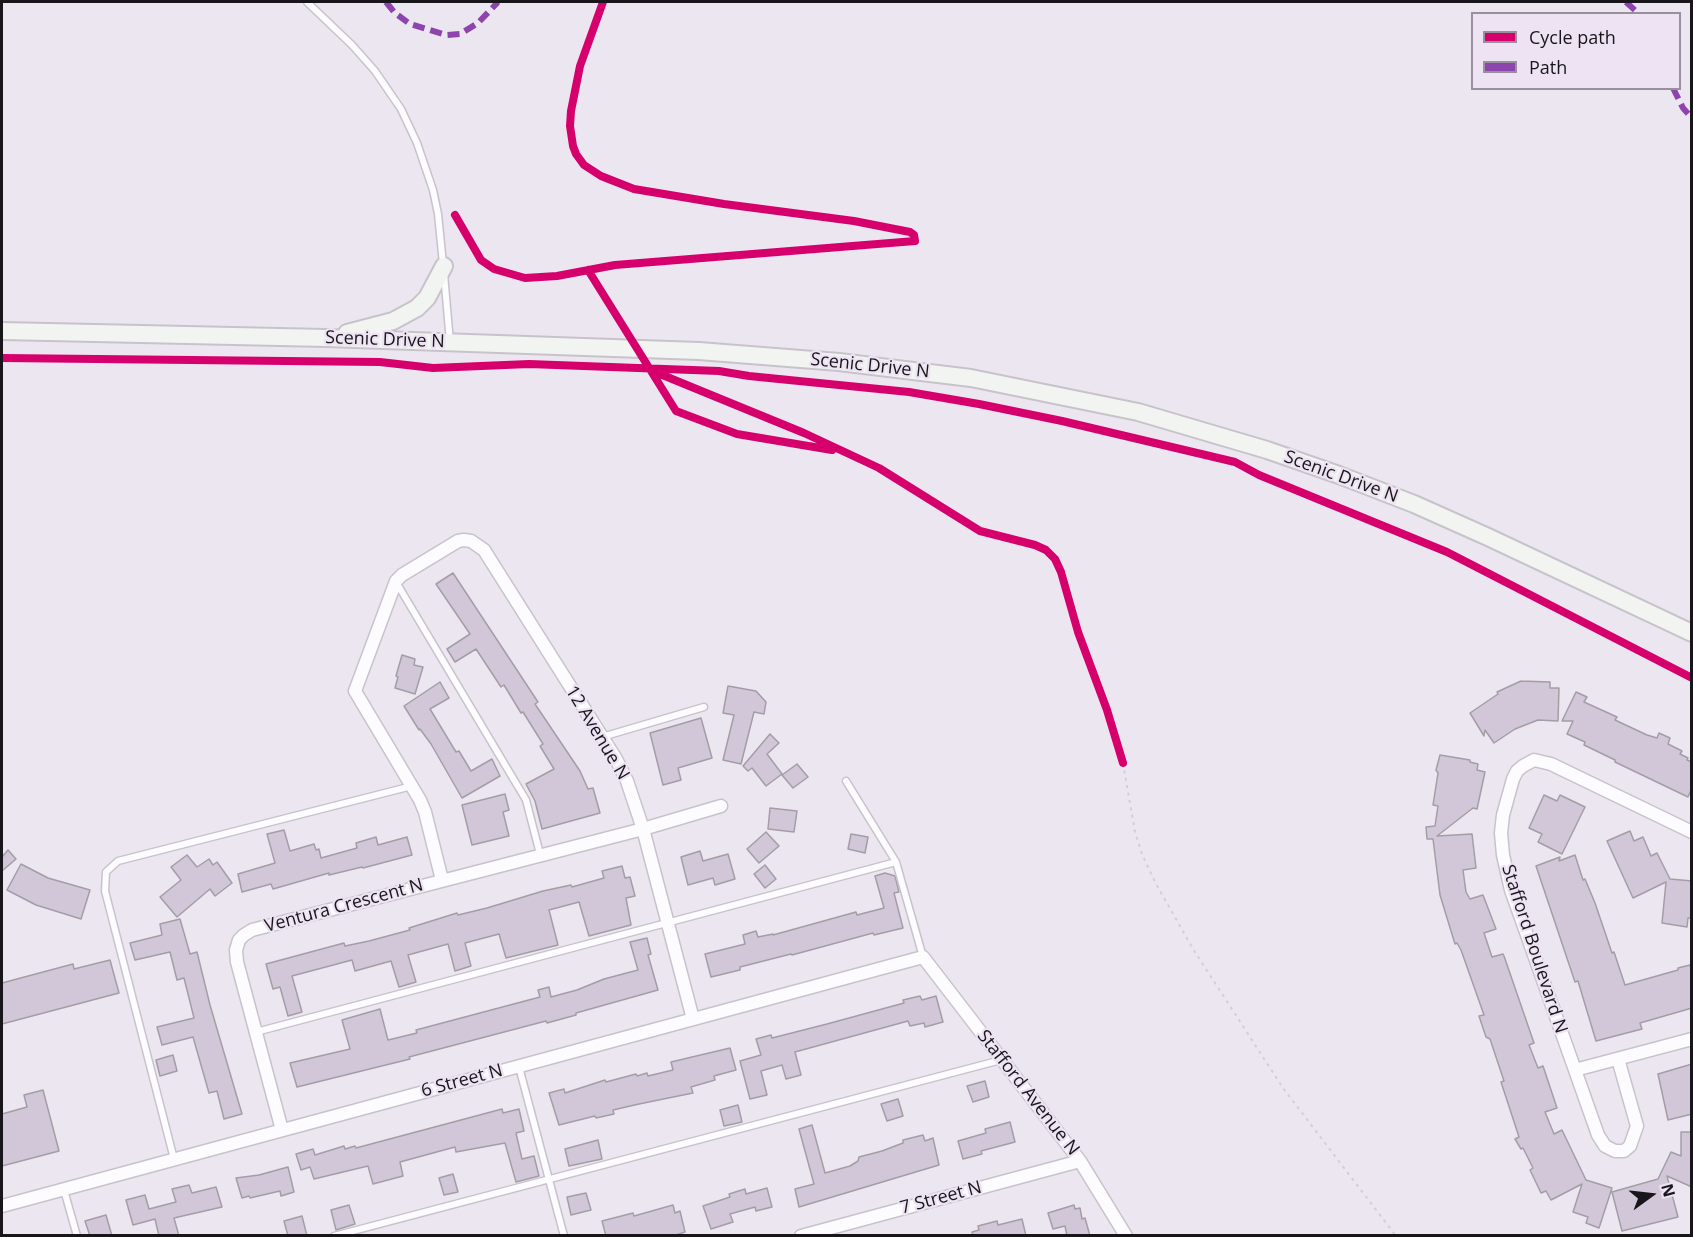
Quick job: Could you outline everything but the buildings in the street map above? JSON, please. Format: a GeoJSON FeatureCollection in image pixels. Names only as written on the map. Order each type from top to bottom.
{"type":"FeatureCollection","features":[{"type":"Feature","properties":{"kind":"main road"},"geometry":{"type":"LineString","coordinates":[[326,338],[406,316],[427,298],[444,266]]}},
{"type":"Feature","properties":{"kind":"main road","name":"Scenic Drive N"},"geometry":{"type":"LineString","coordinates":[[2,332],[326,338],[699,351],[838,362],[971,378],[1138,412],[1267,450],[1414,504],[1692,633]]}},
{"type":"Feature","properties":{"kind":"street","name":"12 Avenue N"},"geometry":{"type":"LineString","coordinates":[[396,581],[458,541],[471,541],[484,550],[602,737],[627,781],[643,829],[693,1019]]}},
{"type":"Feature","properties":{"kind":"street"},"geometry":{"type":"LineString","coordinates":[[396,581],[355,691],[425,812],[442,880]]}},
{"type":"Feature","properties":{"kind":"street","name":"Stafford Boulevard N"},"geometry":{"type":"LineString","coordinates":[[1618,1059],[1637,1126],[1630,1146],[1624,1151],[1615,1151],[1605,1146],[1598,1135],[1510,890],[1503,855],[1503,815],[1517,771],[1534,760],[1542,761],[1692,832]]}},
{"type":"Feature","properties":{"kind":"street","name":"Ventura Crescent N"},"geometry":{"type":"LineString","coordinates":[[282,1130],[237,962],[236,950],[239,940],[244,935],[252,930],[643,829],[721,806]]}},
{"type":"Feature","properties":{"kind":"street","name":"6 Street N"},"geometry":{"type":"LineString","coordinates":[[2,1206],[923,957]]}},
{"type":"Feature","properties":{"kind":"street","name":"Stafford Avenue N"},"geometry":{"type":"LineString","coordinates":[[923,957],[1080,1161],[1125,1236]]}},
{"type":"Feature","properties":{"kind":"street"},"geometry":{"type":"LineString","coordinates":[[1575,1070],[1692,1039]]}},
{"type":"Feature","properties":{"kind":"street","name":"7 Street N"},"geometry":{"type":"LineString","coordinates":[[801,1236],[1080,1161]]}},
{"type":"Feature","properties":{"kind":"lane"},"geometry":{"type":"LineString","coordinates":[[307,2],[352,45],[375,71],[401,109],[417,143],[433,190],[441,233],[450,343]]}},
{"type":"Feature","properties":{"kind":"lane"},"geometry":{"type":"LineString","coordinates":[[396,581],[526,800],[540,854]]}},
{"type":"Feature","properties":{"kind":"lane"},"geometry":{"type":"LineString","coordinates":[[602,737],[705,707]]}},
{"type":"Feature","properties":{"kind":"lane"},"geometry":{"type":"LineString","coordinates":[[846,781],[896,862],[923,957]]}},
{"type":"Feature","properties":{"kind":"lane"},"geometry":{"type":"LineString","coordinates":[[174,1160],[105,891],[106,872],[118,861],[412,786]]}},
{"type":"Feature","properties":{"kind":"lane"},"geometry":{"type":"LineString","coordinates":[[255,1032],[896,862]]}},
{"type":"Feature","properties":{"kind":"lane"},"geometry":{"type":"LineString","coordinates":[[334,1236],[1001,1060]]}},
{"type":"Feature","properties":{"kind":"lane"},"geometry":{"type":"LineString","coordinates":[[519,1066],[564,1236]]}},
{"type":"Feature","properties":{"kind":"lane"},"geometry":{"type":"LineString","coordinates":[[63,1189],[77,1236]]}},
{"type":"Feature","properties":{"kind":"path"},"geometry":{"type":"LineString","coordinates":[[1120,753],[1135,832],[1155,882],[1193,948],[1283,1088],[1396,1236]]}},
{"type":"Feature","properties":{"kind":"marked path"},"geometry":{"type":"LineString","coordinates":[[386,2],[395,13],[410,24],[446,35],[460,34],[478,23],[498,2]]}},
{"type":"Feature","properties":{"kind":"marked path"},"geometry":{"type":"LineString","coordinates":[[1626,2],[1637,12]]}},
{"type":"Feature","properties":{"kind":"marked path"},"geometry":{"type":"LineString","coordinates":[[1674,90],[1683,108],[1692,118]]}},
{"type":"Feature","properties":{"kind":"cycle path"},"geometry":{"type":"LineString","coordinates":[[455,215],[481,260],[494,269],[525,278],[557,276],[615,265],[915,241],[914,235],[910,232],[854,221],[724,204],[634,189],[601,176],[584,165],[573,146],[570,126],[571,111],[580,66],[603,2]]}},
{"type":"Feature","properties":{"kind":"cycle path"},"geometry":{"type":"LineString","coordinates":[[588,270],[676,411],[737,434],[832,450]]}},
{"type":"Feature","properties":{"kind":"cycle path"},"geometry":{"type":"LineString","coordinates":[[2,358],[380,362],[433,368],[529,364],[719,371],[909,392],[979,404],[1235,462],[1259,475],[1447,552],[1692,678]]}},
{"type":"Feature","properties":{"kind":"cycle path"},"geometry":{"type":"LineString","coordinates":[[655,372],[804,433],[879,468],[980,531],[1046,550],[1055,559],[1061,572],[1078,632],[1107,710],[1123,763]]}}]}
